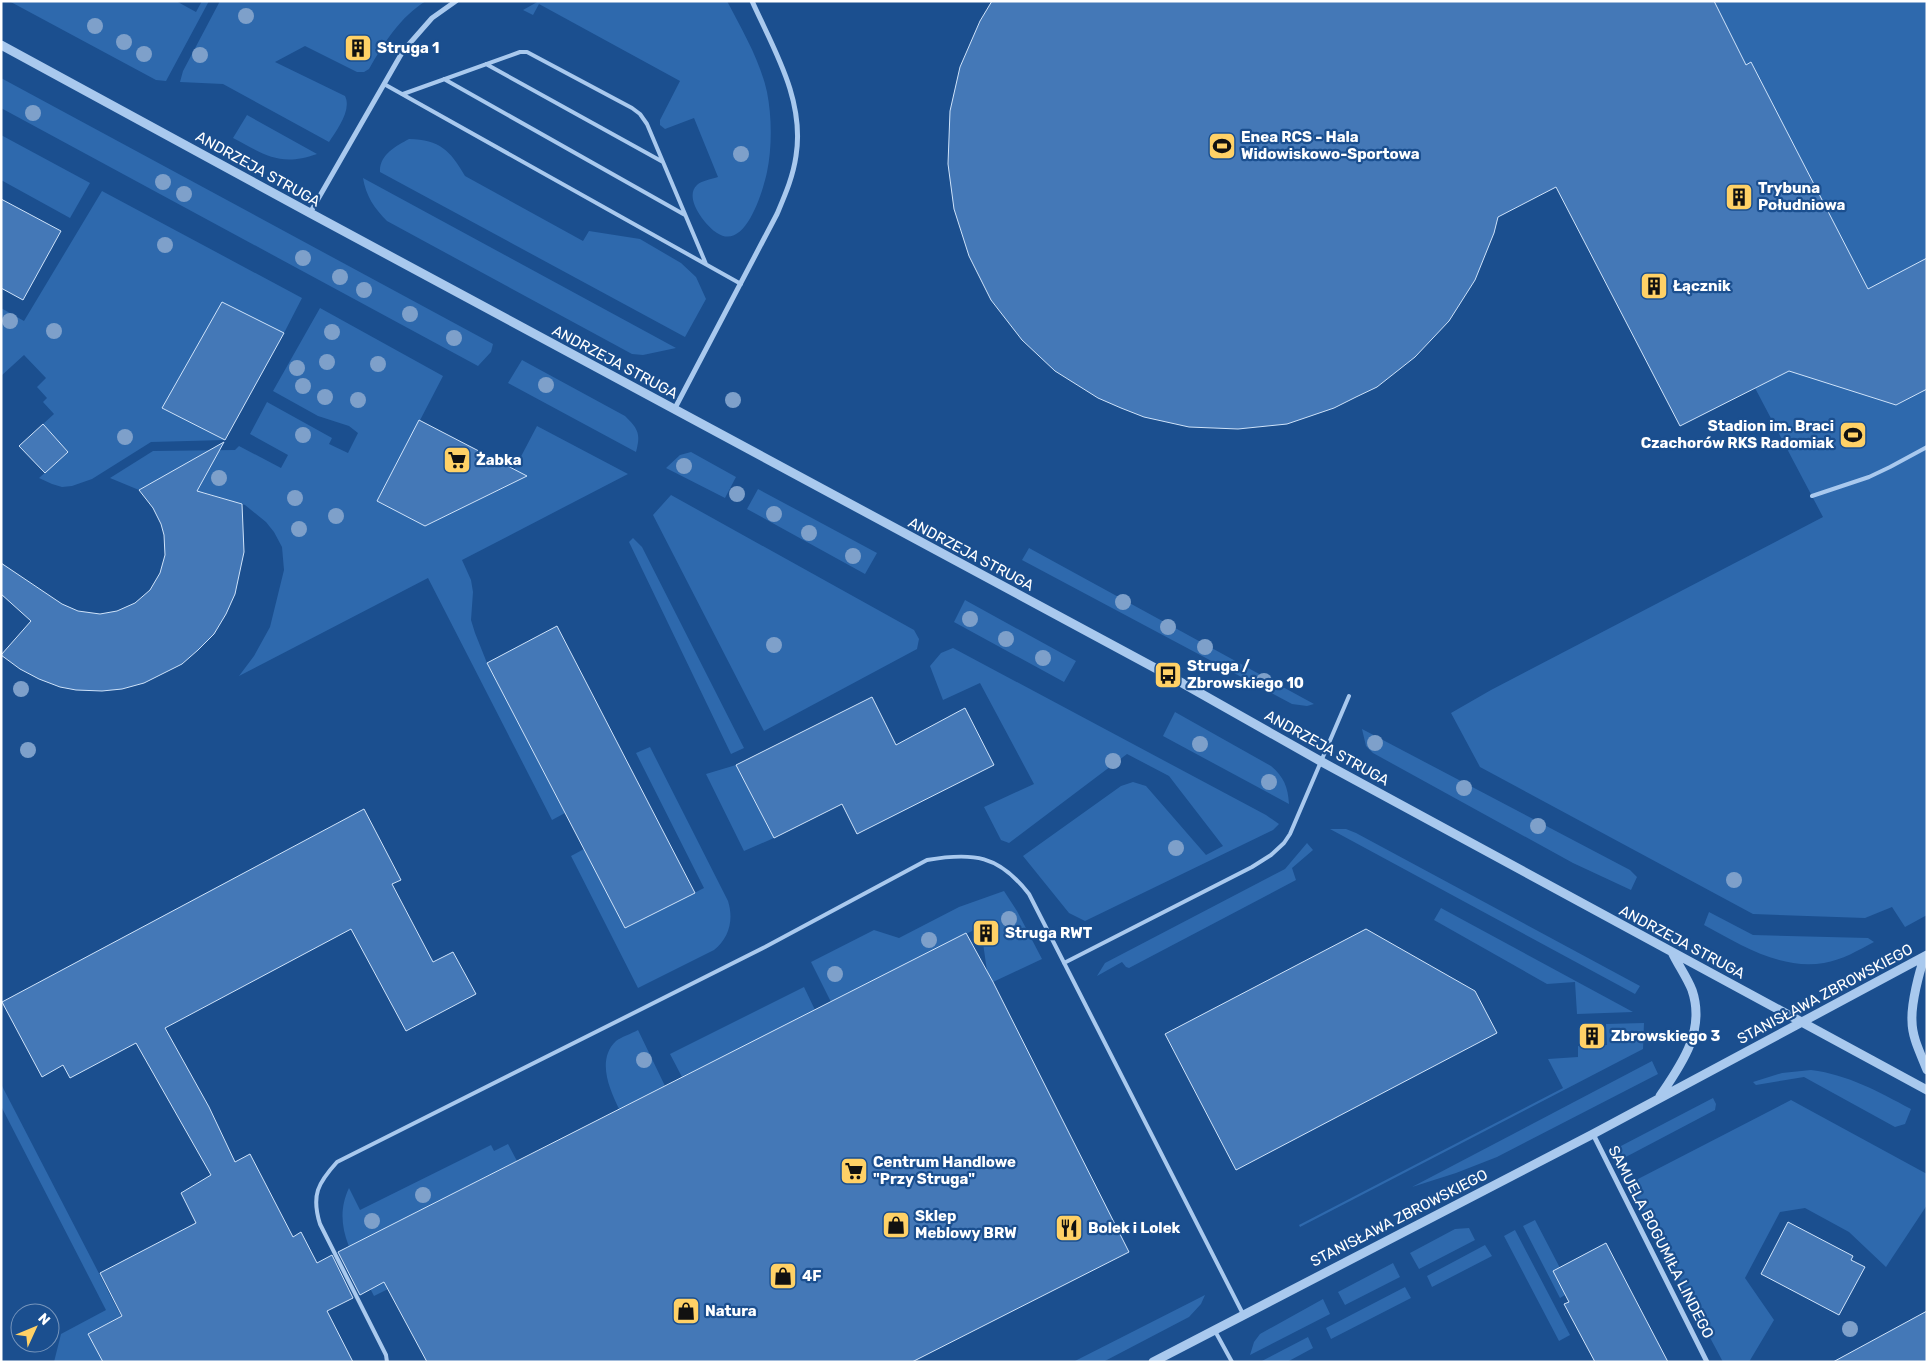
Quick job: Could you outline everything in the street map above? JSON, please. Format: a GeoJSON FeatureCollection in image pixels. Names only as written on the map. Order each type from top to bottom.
{"type":"FeatureCollection","features":[{"type":"Feature","properties":{"kind":"street"},"geometry":{"type":"LineString","coordinates":[[310,213],[403,51],[432,18],[456,1]]}},
{"type":"Feature","properties":{"kind":"street"},"geometry":{"type":"LineString","coordinates":[[674,410],[742,284],[777,214],[790,182],[796,156],[798,128],[795,103],[788,80],[752,1]]}},
{"type":"Feature","properties":{"kind":"street","name":"ANDRZEJA STRUGA"},"geometry":{"type":"LineString","coordinates":[[1,44],[674,410],[1168,675],[1322,762],[1927,1090]]}},
{"type":"Feature","properties":{"kind":"street","name":"STANISŁAWA ZBROWSKIEGO"},"geometry":{"type":"LineString","coordinates":[[1659,1099],[1684,1061],[1694,1034],[1696,1020],[1692,990],[1672,952]]}},
{"type":"Feature","properties":{"kind":"street","name":"STANISŁAWA ZBROWSKIEGO"},"geometry":{"type":"LineString","coordinates":[[1153,1362],[1659,1099],[1926,956]]}},
{"type":"Feature","properties":{"kind":"street","name":"STANISŁAWA ZBROWSKIEGO"},"geometry":{"type":"LineString","coordinates":[[1926,956],[1920,969],[1912,1021],[1916,1043],[1927,1070]]}},
{"type":"Feature","properties":{"kind":"street","name":"SAMUELA BOGUMIŁA LINDEGO"},"geometry":{"type":"LineString","coordinates":[[1592,1134],[1707,1362]]}},
{"type":"Feature","properties":{"kind":"lane"},"geometry":{"type":"LineString","coordinates":[[403,94],[520,52],[527,52],[632,108],[640,114],[646,124],[706,264]]}},
{"type":"Feature","properties":{"kind":"lane"},"geometry":{"type":"LineString","coordinates":[[486,64],[663,162]]}},
{"type":"Feature","properties":{"kind":"lane"},"geometry":{"type":"LineString","coordinates":[[444,79],[685,215]]}},
{"type":"Feature","properties":{"kind":"lane"},"geometry":{"type":"LineString","coordinates":[[384,84],[742,284]]}},
{"type":"Feature","properties":{"kind":"lane"},"geometry":{"type":"LineString","coordinates":[[1812,496],[1869,477],[1927,447]]}},
{"type":"Feature","properties":{"kind":"lane"},"geometry":{"type":"LineString","coordinates":[[1064,963],[1252,867],[1271,855],[1284,843],[1290,834],[1322,762],[1349,696]]}},
{"type":"Feature","properties":{"kind":"lane"},"geometry":{"type":"LineString","coordinates":[[387,1362],[386,1355],[320,1224],[316,1212],[318,1186],[337,1162],[764,947],[927,860],[949,856],[972,856],[1006,869],[1029,894],[1244,1314]]}},
{"type":"Feature","properties":{"kind":"lane"},"geometry":{"type":"LineString","coordinates":[[1214,1330],[1232,1362]]}},
{"type":"Feature","properties":{"kind":"shaded area"},"geometry":{"type":"Polygon","coordinates":[[[9,1],[176,1],[196,12],[202,1],[209,1],[166,81],[156,80],[9,1]]]}},
{"type":"Feature","properties":{"kind":"shaded area"},"geometry":{"type":"Polygon","coordinates":[[[220,1],[426,1],[400,23],[369,69],[364,72],[357,72],[305,46],[275,62],[345,96],[347,107],[345,114],[329,142],[223,84],[180,82],[183,71],[220,1]]]}},
{"type":"Feature","properties":{"kind":"shaded area"},"geometry":{"type":"Polygon","coordinates":[[[539,1],[727,1],[760,68],[767,92],[771,122],[769,163],[765,181],[757,205],[744,227],[736,234],[727,237],[717,233],[702,218],[694,204],[693,191],[697,185],[718,177],[694,118],[665,129],[660,125],[660,120],[680,81],[539,4],[533,15],[523,10],[539,1]]]}},
{"type":"Feature","properties":{"kind":"shaded area","name":"Stadion im. Braci Czachorów RKS Radomiak"},"geometry":{"type":"Polygon","coordinates":[[[1554,1],[1927,1],[1927,915],[1905,927],[1892,907],[1865,918],[1753,914],[1480,767],[1451,713],[1491,690],[1823,517],[1554,1]]]}},
{"type":"Feature","properties":{"kind":"shaded area"},"geometry":{"type":"Polygon","coordinates":[[[1,78],[493,344],[491,352],[478,366],[1,108],[1,78]]]}},
{"type":"Feature","properties":{"kind":"shaded area"},"geometry":{"type":"Polygon","coordinates":[[[247,115],[317,154],[304,158],[283,159],[254,150],[233,138],[247,115]]]}},
{"type":"Feature","properties":{"kind":"shaded area"},"geometry":{"type":"Polygon","coordinates":[[[1,135],[90,183],[70,218],[1,180],[1,135]]]}},
{"type":"Feature","properties":{"kind":"shaded area"},"geometry":{"type":"Polygon","coordinates":[[[409,139],[429,142],[443,148],[454,159],[465,176],[583,241],[589,231],[640,239],[681,263],[696,277],[706,299],[685,337],[380,172],[380,166],[385,156],[409,139]]]}},
{"type":"Feature","properties":{"kind":"shaded area"},"geometry":{"type":"Polygon","coordinates":[[[363,178],[676,348],[643,355],[632,354],[387,221],[371,201],[363,178]]]}},
{"type":"Feature","properties":{"kind":"shaded area"},"geometry":{"type":"Polygon","coordinates":[[[102,191],[302,298],[284,333],[163,408],[225,440],[151,442],[92,479],[72,486],[62,487],[39,478],[68,452],[43,424],[54,414],[43,402],[47,398],[37,387],[46,378],[24,355],[1,376],[1,308],[24,321],[102,191]]]}},
{"type":"Feature","properties":{"kind":"shaded area"},"geometry":{"type":"Polygon","coordinates":[[[320,308],[443,376],[378,501],[425,526],[505,487],[537,426],[628,474],[462,560],[471,580],[473,592],[471,620],[487,663],[565,813],[552,820],[428,578],[239,676],[254,656],[270,627],[284,570],[282,547],[274,532],[266,522],[245,505],[202,492],[199,507],[139,490],[110,478],[153,451],[235,450],[239,446],[281,468],[288,455],[250,434],[267,402],[332,438],[329,444],[348,453],[358,433],[349,426],[318,416],[273,391],[320,308]]]}},
{"type":"Feature","properties":{"kind":"shaded area"},"geometry":{"type":"Polygon","coordinates":[[[522,360],[625,416],[633,424],[637,432],[636,452],[508,383],[522,360]]]}},
{"type":"Feature","properties":{"kind":"shaded area"},"geometry":{"type":"Polygon","coordinates":[[[691,452],[736,477],[725,498],[666,468],[680,455],[691,452]]]}},
{"type":"Feature","properties":{"kind":"shaded area"},"geometry":{"type":"Polygon","coordinates":[[[758,489],[877,553],[865,574],[747,509],[758,489]]]}},
{"type":"Feature","properties":{"kind":"shaded area"},"geometry":{"type":"Polygon","coordinates":[[[671,495],[914,630],[919,639],[917,649],[764,731],[653,515],[671,495]]]}},
{"type":"Feature","properties":{"kind":"shaded area"},"geometry":{"type":"Polygon","coordinates":[[[633,538],[642,547],[744,748],[731,754],[629,542],[633,538]]]}},
{"type":"Feature","properties":{"kind":"shaded area"},"geometry":{"type":"Polygon","coordinates":[[[1029,548],[1314,704],[1307,706],[1292,704],[1022,560],[1029,548]]]}},
{"type":"Feature","properties":{"kind":"shaded area"},"geometry":{"type":"Polygon","coordinates":[[[965,600],[1076,661],[1064,682],[954,622],[965,600]]]}},
{"type":"Feature","properties":{"kind":"shaded area"},"geometry":{"type":"Polygon","coordinates":[[[953,648],[1266,815],[1279,824],[1273,830],[1085,921],[1069,913],[1023,856],[1121,786],[1133,782],[1146,786],[1206,855],[1223,846],[1169,776],[1127,754],[1009,843],[1001,840],[984,807],[1034,784],[980,683],[943,700],[930,666],[941,653],[953,648]]]}},
{"type":"Feature","properties":{"kind":"shaded area"},"geometry":{"type":"Polygon","coordinates":[[[1175,712],[1271,766],[1285,783],[1289,804],[1163,736],[1175,712]]]}},
{"type":"Feature","properties":{"kind":"shaded area"},"geometry":{"type":"Polygon","coordinates":[[[1362,729],[1630,870],[1637,877],[1631,890],[1573,863],[1373,753],[1366,746],[1362,729]]]}},
{"type":"Feature","properties":{"kind":"shaded area"},"geometry":{"type":"Polygon","coordinates":[[[650,747],[728,901],[730,922],[727,934],[714,950],[638,988],[571,856],[584,849],[625,928],[704,888],[636,753],[650,747]]]}},
{"type":"Feature","properties":{"kind":"shaded area"},"geometry":{"type":"Polygon","coordinates":[[[736,765],[774,838],[744,851],[706,774],[736,765]]]}},
{"type":"Feature","properties":{"kind":"shaded area"},"geometry":{"type":"Polygon","coordinates":[[[1330,829],[1346,829],[1640,986],[1635,994],[1330,829]]]}},
{"type":"Feature","properties":{"kind":"shaded area"},"geometry":{"type":"Polygon","coordinates":[[[1307,843],[1313,850],[1292,868],[1296,880],[1129,968],[1122,962],[1097,976],[1105,963],[1285,869],[1307,843]]]}},
{"type":"Feature","properties":{"kind":"shaded area"},"geometry":{"type":"Polygon","coordinates":[[[1004,891],[1017,911],[1042,959],[993,982],[987,971],[983,943],[997,936],[990,922],[831,1002],[811,962],[874,930],[899,938],[959,907],[1004,891]]]}},
{"type":"Feature","properties":{"kind":"shaded area"},"geometry":{"type":"Polygon","coordinates":[[[1441,908],[1633,1012],[1577,1014],[1575,982],[1547,984],[1434,920],[1441,908]]]}},
{"type":"Feature","properties":{"kind":"shaded area"},"geometry":{"type":"Polygon","coordinates":[[[1709,912],[1753,935],[1868,938],[1874,942],[1831,962],[1792,963],[1747,948],[1704,925],[1709,912]]]}},
{"type":"Feature","properties":{"kind":"shaded area"},"geometry":{"type":"Polygon","coordinates":[[[804,987],[815,1010],[682,1077],[670,1054],[804,987]]]}},
{"type":"Feature","properties":{"kind":"shaded area"},"geometry":{"type":"Polygon","coordinates":[[[1644,1023],[1643,1049],[1300,1227],[1299,1225],[1563,1088],[1548,1059],[1578,1057],[1578,1046],[1607,1045],[1606,1024],[1644,1023]]]}},
{"type":"Feature","properties":{"kind":"shaded area"},"geometry":{"type":"Polygon","coordinates":[[[638,1030],[665,1086],[619,1109],[609,1084],[606,1066],[607,1057],[616,1041],[638,1030]]]}},
{"type":"Feature","properties":{"kind":"shaded area"},"geometry":{"type":"Polygon","coordinates":[[[1652,1061],[1658,1074],[1497,1157],[1412,1187],[1652,1061]]]}},
{"type":"Feature","properties":{"kind":"shaded area"},"geometry":{"type":"Polygon","coordinates":[[[1811,1070],[1825,1072],[1850,1080],[1911,1109],[1905,1124],[1895,1127],[1804,1077],[1756,1085],[1753,1082],[1782,1073],[1811,1070]]]}},
{"type":"Feature","properties":{"kind":"shaded area"},"geometry":{"type":"Polygon","coordinates":[[[1,1084],[121,1316],[88,1334],[103,1362],[54,1362],[56,1353],[60,1353],[61,1334],[106,1310],[1,1106],[1,1084]]]}},
{"type":"Feature","properties":{"kind":"shaded area"},"geometry":{"type":"Polygon","coordinates":[[[1713,1098],[1716,1104],[1715,1110],[1622,1159],[1619,1147],[1713,1098]]]}},
{"type":"Feature","properties":{"kind":"shaded area"},"geometry":{"type":"Polygon","coordinates":[[[1791,1100],[1927,1174],[1927,1205],[1886,1267],[1849,1232],[1805,1208],[1780,1212],[1745,1278],[1774,1320],[1749,1362],[1723,1362],[1634,1195],[1638,1179],[1791,1100]]]}},
{"type":"Feature","properties":{"kind":"shaded area"},"geometry":{"type":"Polygon","coordinates":[[[508,1144],[517,1161],[363,1240],[388,1289],[374,1296],[348,1244],[344,1231],[342,1217],[349,1188],[360,1210],[491,1145],[494,1151],[508,1144]]]}},
{"type":"Feature","properties":{"kind":"shaded area"},"geometry":{"type":"Polygon","coordinates":[[[1535,1220],[1560,1268],[1565,1295],[1560,1298],[1523,1226],[1535,1220]]]}},
{"type":"Feature","properties":{"kind":"shaded area"},"geometry":{"type":"Polygon","coordinates":[[[1469,1228],[1475,1240],[1419,1269],[1410,1253],[1455,1229],[1469,1228]]]}},
{"type":"Feature","properties":{"kind":"shaded area"},"geometry":{"type":"Polygon","coordinates":[[[1515,1230],[1570,1335],[1559,1341],[1504,1236],[1515,1230]]]}},
{"type":"Feature","properties":{"kind":"shaded area"},"geometry":{"type":"Polygon","coordinates":[[[1485,1245],[1492,1256],[1432,1287],[1427,1276],[1485,1245]]]}},
{"type":"Feature","properties":{"kind":"shaded area"},"geometry":{"type":"Polygon","coordinates":[[[1393,1263],[1400,1277],[1345,1305],[1338,1292],[1393,1263]]]}},
{"type":"Feature","properties":{"kind":"shaded area"},"geometry":{"type":"Polygon","coordinates":[[[1405,1287],[1411,1298],[1331,1339],[1326,1328],[1405,1287]]]}},
{"type":"Feature","properties":{"kind":"shaded area"},"geometry":{"type":"Polygon","coordinates":[[[1205,1295],[1201,1304],[1189,1317],[1103,1362],[1073,1362],[1205,1295]]]}},
{"type":"Feature","properties":{"kind":"shaded area"},"geometry":{"type":"Polygon","coordinates":[[[1323,1299],[1330,1314],[1250,1355],[1254,1342],[1260,1334],[1323,1299]]]}},
{"type":"Feature","properties":{"kind":"shaded area"},"geometry":{"type":"Polygon","coordinates":[[[1308,1337],[1313,1348],[1287,1362],[1260,1362],[1308,1337]]]}},
{"type":"Feature","properties":{"kind":"building"},"geometry":{"type":"Polygon","coordinates":[[[992,1],[1714,1],[1746,65],[1751,62],[1868,289],[1927,258],[1927,389],[1896,405],[1789,371],[1680,426],[1556,187],[1498,217],[1494,233],[1475,280],[1449,321],[1415,357],[1377,387],[1334,408],[1287,424],[1238,429],[1189,427],[1144,417],[1121,408],[1098,398],[1055,371],[1022,340],[991,300],[969,256],[954,209],[948,164],[950,111],[960,67],[980,21],[992,1]]]}},
{"type":"Feature","properties":{"kind":"building"},"geometry":{"type":"Polygon","coordinates":[[[1,199],[61,231],[23,300],[1,288],[1,199]]]}},
{"type":"Feature","properties":{"kind":"building"},"geometry":{"type":"Polygon","coordinates":[[[222,302],[284,333],[225,440],[162,408],[222,302]]]}},
{"type":"Feature","properties":{"kind":"building"},"geometry":{"type":"Polygon","coordinates":[[[419,420],[527,476],[425,526],[377,501],[419,420]]]}},
{"type":"Feature","properties":{"kind":"building"},"geometry":{"type":"Polygon","coordinates":[[[43,424],[68,452],[45,473],[19,446],[43,424]]]}},
{"type":"Feature","properties":{"kind":"building"},"geometry":{"type":"Polygon","coordinates":[[[224,442],[197,491],[242,504],[244,552],[235,594],[226,614],[214,634],[198,650],[182,664],[144,683],[122,689],[102,691],[60,687],[20,669],[1,655],[31,621],[1,594],[1,563],[62,604],[78,611],[100,614],[117,611],[135,603],[150,590],[160,573],[165,555],[164,535],[161,524],[153,508],[139,490],[224,442]]]}},
{"type":"Feature","properties":{"kind":"building"},"geometry":{"type":"Polygon","coordinates":[[[557,626],[695,893],[625,928],[487,663],[557,626]]]}},
{"type":"Feature","properties":{"kind":"building"},"geometry":{"type":"Polygon","coordinates":[[[872,697],[896,745],[965,708],[994,765],[857,834],[842,804],[774,838],[736,765],[872,697]]]}},
{"type":"Feature","properties":{"kind":"building"},"geometry":{"type":"Polygon","coordinates":[[[364,809],[401,880],[392,884],[433,962],[453,952],[476,994],[406,1031],[351,929],[165,1028],[209,1107],[235,1162],[250,1154],[293,1237],[301,1232],[317,1263],[332,1255],[353,1298],[327,1311],[353,1362],[103,1362],[88,1334],[122,1316],[100,1273],[196,1223],[181,1193],[211,1175],[136,1043],[70,1078],[63,1065],[42,1077],[2,1002],[364,809]]]}},
{"type":"Feature","properties":{"kind":"building"},"geometry":{"type":"Polygon","coordinates":[[[1366,929],[1475,991],[1497,1033],[1236,1170],[1165,1034],[1366,929]]]}},
{"type":"Feature","properties":{"kind":"building","name":"Centrum Handlowe \"Przy Struga\""},"geometry":{"type":"Polygon","coordinates":[[[966,933],[993,982],[1129,1252],[912,1362],[427,1362],[384,1282],[360,1295],[338,1252],[966,933]]]}},
{"type":"Feature","properties":{"kind":"building"},"geometry":{"type":"Polygon","coordinates":[[[1788,1222],[1853,1256],[1851,1260],[1865,1267],[1839,1315],[1761,1274],[1788,1222]]]}},
{"type":"Feature","properties":{"kind":"building"},"geometry":{"type":"Polygon","coordinates":[[[1606,1243],[1668,1362],[1595,1362],[1564,1304],[1569,1302],[1553,1271],[1606,1243]]]}},
{"type":"Feature","properties":{"kind":"building"},"geometry":{"type":"Polygon","coordinates":[[[1927,1311],[1927,1362],[1833,1362],[1927,1311]]]}},
{"type":"Feature","properties":{"kind":"place","name":"Struga 1"},"geometry":{"type":"Point","coordinates":[358,48]}},
{"type":"Feature","properties":{"kind":"place","name":"Enea RCS - Hala Widowiskowo-Sportowa"},"geometry":{"type":"Point","coordinates":[1222,146]}},
{"type":"Feature","properties":{"kind":"place","name":"Trybuna Południowa"},"geometry":{"type":"Point","coordinates":[1739,197]}},
{"type":"Feature","properties":{"kind":"place","name":"Łącznik"},"geometry":{"type":"Point","coordinates":[1654,286]}},
{"type":"Feature","properties":{"kind":"place","name":"Stadion im. Braci Czachorów RKS Radomiak"},"geometry":{"type":"Point","coordinates":[1853,435]}},
{"type":"Feature","properties":{"kind":"place","name":"Żabka"},"geometry":{"type":"Point","coordinates":[457,460]}},
{"type":"Feature","properties":{"kind":"place","name":"Struga / Zbrowskiego 10"},"geometry":{"type":"Point","coordinates":[1168,675]}},
{"type":"Feature","properties":{"kind":"place","name":"Struga RWT"},"geometry":{"type":"Point","coordinates":[986,933]}},
{"type":"Feature","properties":{"kind":"place","name":"Zbrowskiego 3"},"geometry":{"type":"Point","coordinates":[1592,1036]}},
{"type":"Feature","properties":{"kind":"place","name":"Centrum Handlowe \"Przy Struga\""},"geometry":{"type":"Point","coordinates":[854,1171]}},
{"type":"Feature","properties":{"kind":"place","name":"Sklep Meblowy BRW"},"geometry":{"type":"Point","coordinates":[896,1225]}},
{"type":"Feature","properties":{"kind":"place","name":"Bolek i Lolek"},"geometry":{"type":"Point","coordinates":[1069,1228]}},
{"type":"Feature","properties":{"kind":"place","name":"4F"},"geometry":{"type":"Point","coordinates":[783,1276]}},
{"type":"Feature","properties":{"kind":"place","name":"Natura"},"geometry":{"type":"Point","coordinates":[686,1311]}}]}
